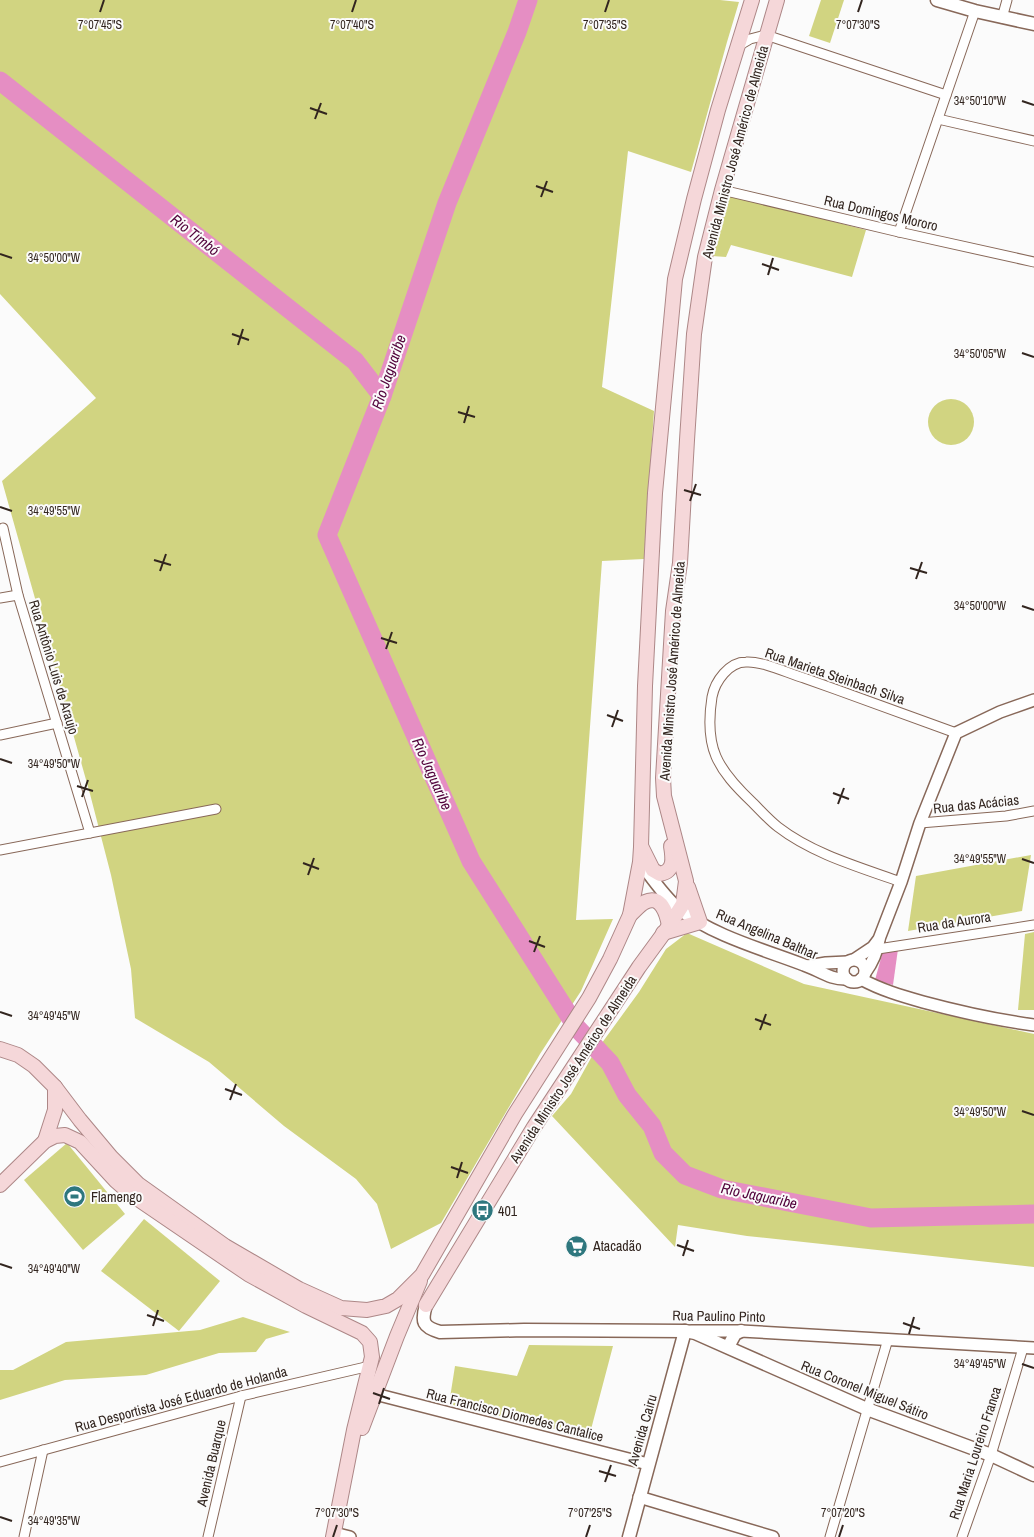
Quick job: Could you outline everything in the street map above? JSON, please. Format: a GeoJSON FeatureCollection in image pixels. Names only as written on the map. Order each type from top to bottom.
{"type":"FeatureCollection","features":[{"type":"Feature","properties":{"kind":"main road","name":"Avenida Ministro José Américo de Almeida"},"geometry":{"type":"LineString","coordinates":[[0,1049],[18,1055],[34,1066],[55,1087],[111,1157],[138,1184],[225,1246],[298,1289],[341,1308],[367,1310],[386,1306],[398,1298],[422,1275],[514,1114],[588,998],[610,959],[630,915],[640,862],[645,686],[655,492],[675,279],[718,110],[752,0]]}},
{"type":"Feature","properties":{"kind":"main road","name":"Avenida Ministro José Américo de Almeida"},"geometry":{"type":"LineString","coordinates":[[426,1305],[534,1127],[639,967],[680,909],[685,897],[686,881],[664,796],[663,778],[673,611],[680,563],[686,440],[694,334],[705,256],[766,35],[778,0]]}},
{"type":"Feature","properties":{"kind":"main road"},"geometry":{"type":"LineString","coordinates":[[937,0],[958,3],[975,11],[1034,24]]}},
{"type":"Feature","properties":{"kind":"main road"},"geometry":{"type":"LineString","coordinates":[[641,847],[649,865],[656,873],[664,873],[671,867],[668,810]]}},
{"type":"Feature","properties":{"kind":"main road"},"geometry":{"type":"LineString","coordinates":[[630,915],[645,902],[649,901],[662,905],[664,908],[668,916],[666,929],[700,922],[686,881]]}},
{"type":"Feature","properties":{"kind":"main road"},"geometry":{"type":"LineString","coordinates":[[45,1140],[55,1110],[55,1087]]}},
{"type":"Feature","properties":{"kind":"main road"},"geometry":{"type":"LineString","coordinates":[[0,1185],[45,1140],[59,1134],[72,1137],[80,1142],[116,1181],[132,1195],[248,1274],[306,1306],[362,1333],[370,1342],[372,1348],[370,1366],[354,1430],[334,1535]]}},
{"type":"Feature","properties":{"kind":"main road"},"geometry":{"type":"LineString","coordinates":[[349,1464],[422,1275]]}},
{"type":"Feature","properties":{"kind":"main road","name":"Rua Paulino Pinto"},"geometry":{"type":"LineString","coordinates":[[426,1305],[423,1314],[424,1322],[429,1328],[440,1332],[524,1330],[685,1331]]}},
{"type":"Feature","properties":{"kind":"main road"},"geometry":{"type":"LineString","coordinates":[[728,1348],[735,1334],[742,1330]]}},
{"type":"Feature","properties":{"kind":"main road","name":"Rua Coronel Miguel Sátiro"},"geometry":{"type":"LineString","coordinates":[[685,1331],[695,1333],[867,1409],[991,1455],[1034,1474]]}},
{"type":"Feature","properties":{"kind":"main road","name":"Avenida Cairu"},"geometry":{"type":"LineString","coordinates":[[629,1537],[638,1497],[685,1331]]}},
{"type":"Feature","properties":{"kind":"street"},"geometry":{"type":"LineString","coordinates":[[1002,18],[1004,1]]}},
{"type":"Feature","properties":{"kind":"street"},"geometry":{"type":"LineString","coordinates":[[899,232],[975,11]]}},
{"type":"Feature","properties":{"kind":"street"},"geometry":{"type":"LineString","coordinates":[[738,46],[750,39],[766,35],[946,95]]}},
{"type":"Feature","properties":{"kind":"street"},"geometry":{"type":"LineString","coordinates":[[938,119],[1034,141]]}},
{"type":"Feature","properties":{"kind":"street","name":"Rua Domingos Mororo"},"geometry":{"type":"LineString","coordinates":[[722,190],[1034,262]]}},
{"type":"Feature","properties":{"kind":"street","name":"Rua Antônio Luis de Araujo"},"geometry":{"type":"LineString","coordinates":[[3,528],[18,595],[90,833]]}},
{"type":"Feature","properties":{"kind":"street"},"geometry":{"type":"LineString","coordinates":[[0,598],[18,595]]}},
{"type":"Feature","properties":{"kind":"street","name":"Rua Marieta Steinbach Silva"},"geometry":{"type":"LineString","coordinates":[[901,882],[817,850],[797,839],[777,826],[741,792],[725,774],[714,753],[709,732],[712,694],[718,682],[730,667],[739,662],[752,662],[801,677],[956,733]]}},
{"type":"Feature","properties":{"kind":"street"},"geometry":{"type":"LineString","coordinates":[[876,945],[845,965],[843,972],[847,979],[854,982],[863,976],[873,962],[876,945],[901,882],[920,823],[956,733],[1000,712],[1034,700]]}},
{"type":"Feature","properties":{"kind":"street"},"geometry":{"type":"LineString","coordinates":[[0,735],[58,723]]}},
{"type":"Feature","properties":{"kind":"street"},"geometry":{"type":"LineString","coordinates":[[0,850],[216,810]]}},
{"type":"Feature","properties":{"kind":"street","name":"Rua das Acácias"},"geometry":{"type":"LineString","coordinates":[[920,823],[1034,812]]}},
{"type":"Feature","properties":{"kind":"street","name":"Rua Angelina Balthar"},"geometry":{"type":"LineString","coordinates":[[640,862],[662,892],[680,909],[700,922],[740,941],[808,966],[826,976],[836,979],[847,979]]}},
{"type":"Feature","properties":{"kind":"street","name":"Rua da Aurora"},"geometry":{"type":"LineString","coordinates":[[876,945],[1034,924]]}},
{"type":"Feature","properties":{"kind":"street"},"geometry":{"type":"LineString","coordinates":[[808,966],[832,962],[862,962],[864,965],[863,976]]}},
{"type":"Feature","properties":{"kind":"street"},"geometry":{"type":"LineString","coordinates":[[863,976],[884,990],[936,1006],[1034,1025]]}},
{"type":"Feature","properties":{"kind":"street","name":"Rua Paulino Pinto"},"geometry":{"type":"LineString","coordinates":[[685,1331],[742,1330],[1028,1348]]}},
{"type":"Feature","properties":{"kind":"street"},"geometry":{"type":"LineString","coordinates":[[830,1537],[888,1339]]}},
{"type":"Feature","properties":{"kind":"street","name":"Rua Maria Loureiro Franca"},"geometry":{"type":"LineString","coordinates":[[962,1537],[1028,1348]]}},
{"type":"Feature","properties":{"kind":"street","name":"Rua Desportista José Eduardo de Holanda"},"geometry":{"type":"LineString","coordinates":[[0,1462],[241,1396],[370,1366]]}},
{"type":"Feature","properties":{"kind":"street","name":"Rua Francisco Diomedes Cantalice"},"geometry":{"type":"LineString","coordinates":[[375,1394],[648,1464]]}},
{"type":"Feature","properties":{"kind":"street","name":"Avenida Buarque"},"geometry":{"type":"LineString","coordinates":[[208,1537],[241,1396]]}},
{"type":"Feature","properties":{"kind":"street"},"geometry":{"type":"LineString","coordinates":[[24,1537],[43,1450]]}},
{"type":"Feature","properties":{"kind":"street"},"geometry":{"type":"LineString","coordinates":[[638,1497],[773,1537]]}},
{"type":"Feature","properties":{"kind":"street"},"geometry":{"type":"LineString","coordinates":[[334,1535],[350,1537]]}},
{"type":"Feature","properties":{"kind":"green space"},"geometry":{"type":"Polygon","coordinates":[[[0,0],[720,0],[739,2],[691,172],[628,151],[602,387],[654,411],[644,559],[602,561],[576,920],[613,919],[581,991],[540,1054],[441,1223],[391,1249],[377,1204],[356,1179],[284,1126],[209,1062],[135,1018],[131,969],[111,875],[2,481],[96,398],[0,294],[0,0]]]}},
{"type":"Feature","properties":{"kind":"green space"},"geometry":{"type":"Polygon","coordinates":[[[821,0],[844,0],[830,43],[809,36],[821,0]]]}},
{"type":"Feature","properties":{"kind":"green space"},"geometry":{"type":"Polygon","coordinates":[[[726,194],[866,230],[852,277],[731,245],[726,257],[712,256],[726,194]]]}},
{"type":"Feature","properties":{"kind":"green space"},"geometry":{"type":"Polygon","coordinates":[[[947,399],[955,399],[964,403],[970,409],[974,422],[970,435],[964,441],[955,445],[947,445],[938,441],[932,435],[928,426],[928,418],[932,409],[938,403],[947,399]]]}},
{"type":"Feature","properties":{"kind":"green space"},"geometry":{"type":"Polygon","coordinates":[[[1031,855],[1022,911],[908,931],[916,876],[1031,855]]]}},
{"type":"Feature","properties":{"kind":"green space"},"geometry":{"type":"Polygon","coordinates":[[[1034,932],[1034,1010],[1018,1010],[1025,934],[1034,932]]]}},
{"type":"Feature","properties":{"kind":"green space"},"geometry":{"type":"Polygon","coordinates":[[[687,933],[804,984],[1034,1034],[1034,1267],[747,1236],[678,1225],[675,1247],[552,1116],[571,1094],[591,1058],[639,992],[666,949],[687,933]]]}},
{"type":"Feature","properties":{"kind":"green space","name":"Flamengo"},"geometry":{"type":"Polygon","coordinates":[[[67,1143],[125,1214],[83,1250],[24,1180],[67,1143]]]}},
{"type":"Feature","properties":{"kind":"green space"},"geometry":{"type":"Polygon","coordinates":[[[144,1219],[220,1281],[179,1331],[101,1271],[144,1219]]]}},
{"type":"Feature","properties":{"kind":"green space"},"geometry":{"type":"Polygon","coordinates":[[[243,1317],[290,1332],[266,1339],[256,1352],[219,1353],[146,1375],[65,1380],[0,1400],[0,1370],[13,1370],[66,1342],[200,1330],[243,1317]]]}},
{"type":"Feature","properties":{"kind":"green space"},"geometry":{"type":"Polygon","coordinates":[[[529,1345],[613,1346],[589,1437],[449,1404],[455,1366],[517,1376],[529,1345]]]}},
{"type":"Feature","properties":{"kind":"shaded area"},"geometry":{"type":"Polygon","coordinates":[[[898,949],[893,985],[875,980],[883,951],[898,949]]]}},
{"type":"Feature","properties":{"kind":"waterway","name":"Rio Jaguaribe"},"geometry":{"type":"LineString","coordinates":[[528,0],[517,32],[447,203],[382,396],[327,535],[471,861],[577,1028],[610,1063],[627,1095],[652,1126],[663,1153],[685,1175],[722,1189],[871,1218],[1034,1214]]}},
{"type":"Feature","properties":{"kind":"waterway","name":"Rio Timbó"},"geometry":{"type":"LineString","coordinates":[[0,81],[355,361],[382,396]]}},
{"type":"Feature","properties":{"kind":"place","name":"Flamengo"},"geometry":{"type":"Point","coordinates":[75,1197]}},
{"type":"Feature","properties":{"kind":"place","name":"401"},"geometry":{"type":"Point","coordinates":[482,1211]}},
{"type":"Feature","properties":{"kind":"place","name":"Atacadão"},"geometry":{"type":"Point","coordinates":[577,1246]}}]}
